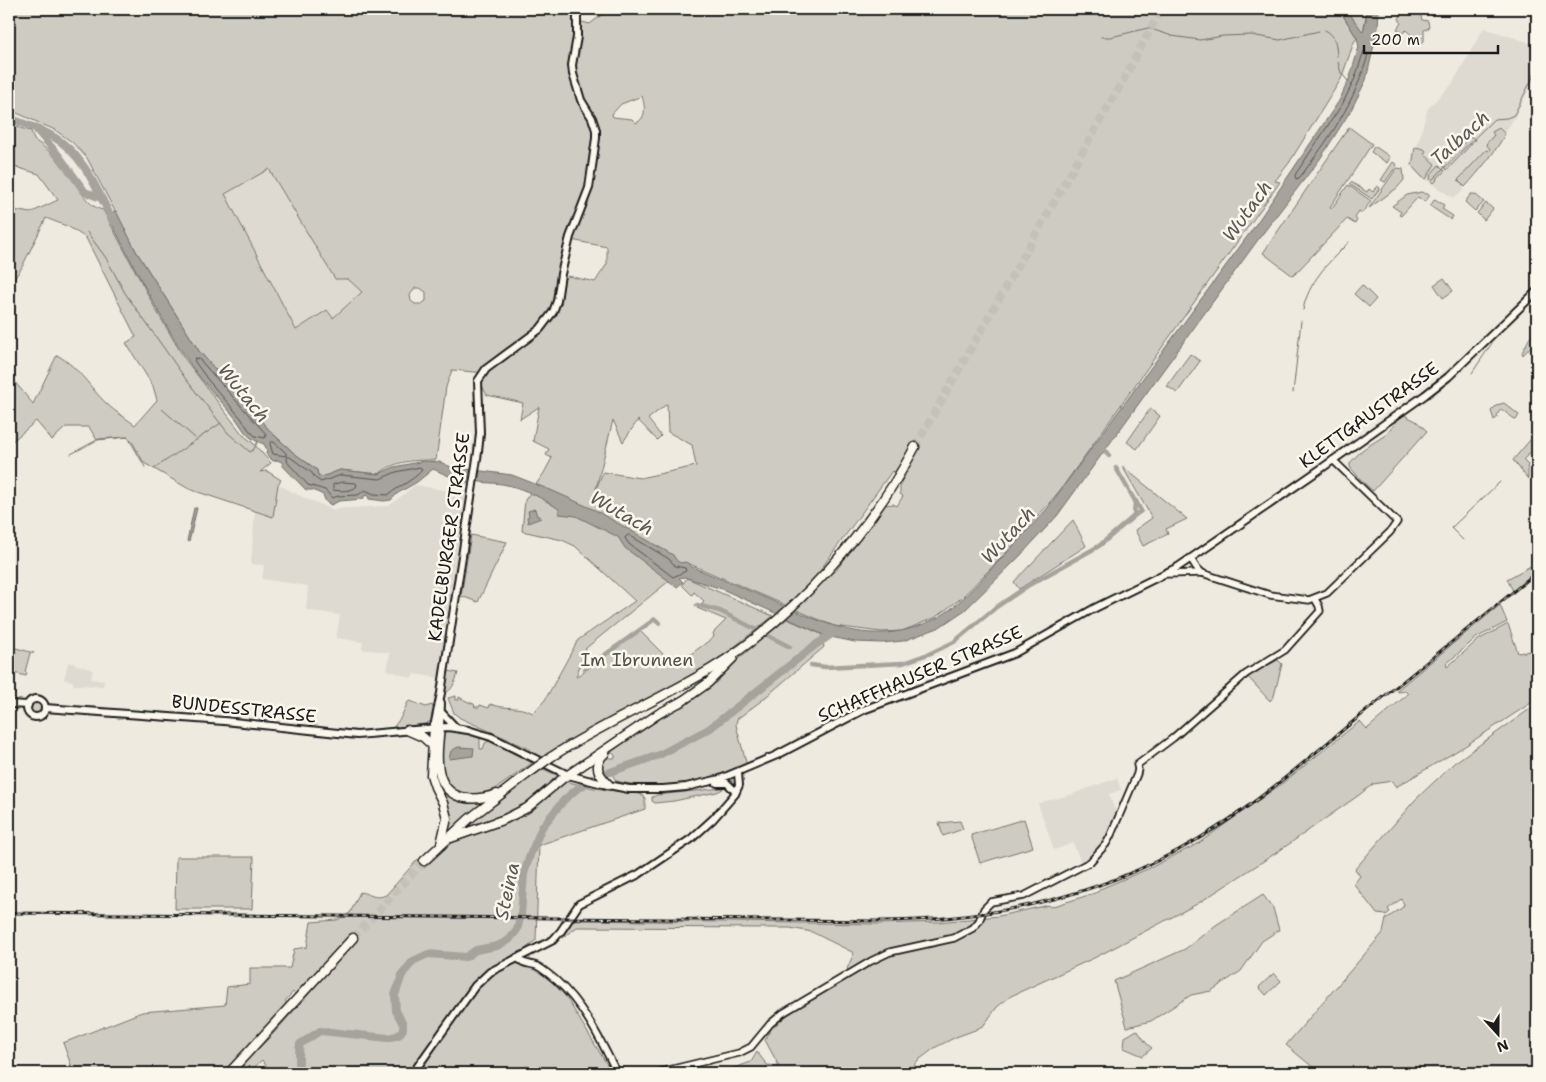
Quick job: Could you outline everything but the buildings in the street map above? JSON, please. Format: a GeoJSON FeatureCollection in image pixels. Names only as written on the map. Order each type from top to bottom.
{"type":"FeatureCollection","features":[{"type":"Feature","properties":{"kind":"highway"},"geometry":{"type":"LineString","coordinates":[[424,862],[504,791],[526,775],[599,728],[712,668],[742,647],[798,600],[853,540],[892,487],[915,447]]}},
{"type":"Feature","properties":{"kind":"highway"},"geometry":{"type":"LineString","coordinates":[[606,784],[599,774],[597,766],[606,752],[708,683],[742,647]]}},
{"type":"Feature","properties":{"kind":"highway"},"geometry":{"type":"LineString","coordinates":[[448,839],[517,814],[538,800],[568,775],[658,714],[684,700]]}},
{"type":"Feature","properties":{"kind":"highway"},"geometry":{"type":"LineString","coordinates":[[437,727],[439,771],[451,791],[472,800],[504,791]]}},
{"type":"Feature","properties":{"kind":"highway"},"geometry":{"type":"LineString","coordinates":[[437,727],[431,768],[433,781],[443,803],[447,818],[441,846]]}},
{"type":"Feature","properties":{"kind":"highway"},"geometry":{"type":"LineString","coordinates":[[407,730],[423,737],[433,746]]}},
{"type":"Feature","properties":{"kind":"highway"},"geometry":{"type":"LineString","coordinates":[[229,1073],[353,938]]}},
{"type":"Feature","properties":{"kind":"main road","name":"KADELBURGER STRASSE"},"geometry":{"type":"LineString","coordinates":[[437,727],[478,452],[480,433],[478,381],[486,369],[540,329],[553,312],[570,237],[589,188],[596,130],[592,118],[581,100],[573,74],[572,65],[577,37],[577,9]]}},
{"type":"Feature","properties":{"kind":"main road","name":"KLETTGAUSTRASSE"},"geometry":{"type":"LineString","coordinates":[[1207,548],[1448,377],[1535,293]]}},
{"type":"Feature","properties":{"kind":"main road","name":"SCHAFFHAUSER STRASSE"},"geometry":{"type":"LineString","coordinates":[[568,775],[628,788],[653,789],[680,787],[730,776],[777,755],[863,710],[1015,653],[1093,609],[1166,574],[1207,548]]}},
{"type":"Feature","properties":{"kind":"main road","name":"KADELBURGER STRASSE"},"geometry":{"type":"LineString","coordinates":[[437,727],[441,712],[441,695]]}},
{"type":"Feature","properties":{"kind":"main road"},"geometry":{"type":"LineString","coordinates":[[38,699],[42,701],[45,708],[43,713],[35,717],[29,713],[28,705],[31,700],[38,699]]}},
{"type":"Feature","properties":{"kind":"main road"},"geometry":{"type":"LineString","coordinates":[[9,704],[28,705]]}},
{"type":"Feature","properties":{"kind":"main road","name":"BUNDESSTRASSE"},"geometry":{"type":"LineString","coordinates":[[45,708],[217,720],[348,735],[369,735],[437,727],[456,728],[491,737],[568,775]]}},
{"type":"Feature","properties":{"kind":"main road"},"geometry":{"type":"LineString","coordinates":[[441,712],[456,728]]}},
{"type":"Feature","properties":{"kind":"main road"},"geometry":{"type":"LineString","coordinates":[[414,1073],[475,986],[490,972],[553,940],[561,931],[574,909],[586,899],[639,874],[687,843],[713,818],[734,792],[739,785],[738,773]]}},
{"type":"Feature","properties":{"kind":"main road"},"geometry":{"type":"LineString","coordinates":[[730,776],[734,792]]}},
{"type":"Feature","properties":{"kind":"main road"},"geometry":{"type":"LineString","coordinates":[[708,782],[727,783],[734,792]]}},
{"type":"Feature","properties":{"kind":"street"},"geometry":{"type":"LineString","coordinates":[[1166,574],[1202,573],[1270,595],[1309,600],[1326,593],[1390,532],[1397,522],[1333,460]]}},
{"type":"Feature","properties":{"kind":"street"},"geometry":{"type":"LineString","coordinates":[[1192,559],[1202,573]]}},
{"type":"Feature","properties":{"kind":"street"},"geometry":{"type":"LineString","coordinates":[[656,1073],[739,1053],[748,1049],[770,1024],[783,1013],[870,961],[890,952],[954,938],[973,928],[990,902],[1024,896],[1090,862],[1106,844],[1117,824],[1137,774],[1137,766],[1173,738],[1246,674],[1280,655],[1288,648],[1320,611],[1315,599]]}},
{"type":"Feature","properties":{"kind":"street"},"geometry":{"type":"LineString","coordinates":[[517,957],[523,964],[537,966],[556,980],[574,1000],[599,1037],[618,1073]]}},
{"type":"Feature","properties":{"kind":"shaded area"},"geometry":{"type":"Polygon","coordinates":[[[1484,28],[1537,45],[1537,74],[1491,157],[1462,191],[1453,198],[1422,177],[1414,170],[1412,163],[1428,108],[1452,84],[1484,28]]]}},
{"type":"Feature","properties":{"kind":"shaded area"},"geometry":{"type":"Polygon","coordinates":[[[269,169],[335,278],[348,279],[362,292],[333,318],[327,310],[296,330],[225,194],[269,169]]]}},
{"type":"Feature","properties":{"kind":"shaded area"},"geometry":{"type":"Polygon","coordinates":[[[278,484],[298,495],[332,509],[389,506],[415,485],[467,494],[439,678],[414,674],[412,678],[387,670],[390,653],[362,649],[363,642],[336,638],[340,615],[306,610],[308,586],[262,579],[264,565],[251,564],[255,511],[273,517],[278,484]]]}},
{"type":"Feature","properties":{"kind":"shaded area"},"geometry":{"type":"Polygon","coordinates":[[[68,662],[93,670],[91,679],[104,681],[103,686],[73,685],[73,681],[64,680],[68,662]]]}},
{"type":"Feature","properties":{"kind":"shaded area"},"geometry":{"type":"Polygon","coordinates":[[[1117,778],[1121,790],[1109,794],[1117,816],[1104,841],[1081,863],[1073,843],[1054,850],[1038,803],[1070,795],[1117,778]]]}},
{"type":"Feature","properties":{"kind":"green space","name":"Im Ibrunnen"},"geometry":{"type":"Polygon","coordinates":[[[9,9],[579,9],[580,23],[590,24],[609,9],[1339,9],[1357,38],[1341,79],[1289,163],[1275,181],[1280,182],[1061,489],[1011,548],[959,600],[934,618],[902,631],[881,632],[834,626],[690,564],[586,648],[576,677],[640,631],[672,663],[671,666],[676,665],[714,637],[713,633],[726,620],[697,608],[704,601],[694,592],[692,595],[682,585],[687,578],[773,616],[711,664],[541,758],[529,751],[530,749],[460,718],[454,713],[448,698],[456,696],[456,700],[459,700],[459,697],[474,704],[475,707],[480,705],[489,708],[490,704],[522,709],[533,713],[545,700],[578,640],[635,601],[575,546],[562,540],[522,531],[525,500],[552,458],[546,455],[549,449],[533,441],[539,407],[520,419],[523,403],[487,395],[481,384],[486,373],[452,370],[446,387],[436,460],[399,463],[379,474],[340,470],[322,477],[318,475],[317,470],[272,433],[240,400],[199,351],[136,251],[87,158],[72,142],[55,130],[17,113],[9,113],[9,9]],[[642,96],[621,104],[612,114],[613,117],[632,119],[636,123],[644,115],[642,96]],[[269,169],[225,194],[296,330],[327,310],[333,318],[362,292],[348,279],[335,279],[269,169]],[[566,239],[554,290],[568,276],[595,282],[607,264],[607,247],[566,239]],[[415,288],[410,295],[411,301],[415,304],[421,304],[426,301],[426,292],[420,288],[415,288]],[[667,404],[648,419],[661,436],[657,440],[638,420],[623,442],[613,420],[596,489],[603,472],[640,478],[696,466],[692,445],[668,432],[667,404]],[[892,471],[821,569],[835,572],[885,505],[893,504],[897,506],[903,496],[900,494],[900,484],[905,475],[892,471]]]}},
{"type":"Feature","properties":{"kind":"green space"},"geometry":{"type":"Polygon","coordinates":[[[1346,9],[1367,9],[1363,33],[1346,9]]]}},
{"type":"Feature","properties":{"kind":"green space"},"geometry":{"type":"Polygon","coordinates":[[[1400,9],[1422,9],[1423,11],[1420,13],[1422,20],[1428,21],[1429,28],[1424,30],[1424,41],[1421,44],[1406,30],[1403,33],[1397,29],[1401,23],[1399,18],[1403,14],[1400,9]]]}},
{"type":"Feature","properties":{"kind":"green space"},"geometry":{"type":"Polygon","coordinates":[[[9,125],[31,131],[34,140],[59,161],[86,199],[97,208],[103,210],[156,310],[184,358],[243,435],[271,463],[260,472],[267,471],[281,480],[278,484],[273,517],[189,489],[144,463],[133,443],[127,437],[97,440],[89,427],[66,427],[52,440],[36,421],[9,444],[9,375],[33,404],[57,355],[73,366],[110,407],[135,425],[157,400],[153,386],[126,343],[136,337],[86,238],[69,227],[46,218],[21,269],[9,286],[9,209],[30,213],[58,200],[39,174],[9,165],[9,125]]]}},
{"type":"Feature","properties":{"kind":"green space"},"geometry":{"type":"Polygon","coordinates":[[[1349,127],[1372,144],[1330,207],[1332,208],[1348,185],[1371,201],[1362,213],[1359,211],[1355,218],[1357,220],[1355,224],[1347,219],[1293,276],[1263,253],[1349,127]]]}},
{"type":"Feature","properties":{"kind":"green space"},"geometry":{"type":"Polygon","coordinates":[[[1499,128],[1505,134],[1501,141],[1465,187],[1458,180],[1486,150],[1490,149],[1486,144],[1494,135],[1492,132],[1499,128]]]}},
{"type":"Feature","properties":{"kind":"green space"},"geometry":{"type":"Polygon","coordinates":[[[1471,136],[1475,140],[1447,170],[1442,164],[1471,136]]]}},
{"type":"Feature","properties":{"kind":"green space"},"geometry":{"type":"Polygon","coordinates":[[[1374,147],[1390,157],[1387,163],[1371,152],[1374,147]]]}},
{"type":"Feature","properties":{"kind":"green space"},"geometry":{"type":"Polygon","coordinates":[[[1415,147],[1424,149],[1426,151],[1424,154],[1435,164],[1426,179],[1412,166],[1415,147]]]}},
{"type":"Feature","properties":{"kind":"green space"},"geometry":{"type":"Polygon","coordinates":[[[1393,162],[1397,165],[1385,182],[1381,180],[1393,162]]]}},
{"type":"Feature","properties":{"kind":"green space"},"geometry":{"type":"Polygon","coordinates":[[[1439,165],[1445,171],[1434,183],[1430,179],[1431,174],[1439,165]]]}},
{"type":"Feature","properties":{"kind":"green space"},"geometry":{"type":"Polygon","coordinates":[[[1397,168],[1403,169],[1404,180],[1397,188],[1369,208],[1397,168]]]}},
{"type":"Feature","properties":{"kind":"green space"},"geometry":{"type":"Polygon","coordinates":[[[1351,182],[1367,192],[1369,189],[1373,192],[1377,186],[1380,188],[1372,199],[1349,184],[1351,182]]]}},
{"type":"Feature","properties":{"kind":"green space"},"geometry":{"type":"Polygon","coordinates":[[[1421,192],[1430,195],[1425,202],[1418,197],[1401,216],[1399,215],[1401,212],[1392,206],[1407,195],[1421,192]]]}},
{"type":"Feature","properties":{"kind":"green space"},"geometry":{"type":"Polygon","coordinates":[[[1471,194],[1475,194],[1484,202],[1475,211],[1465,202],[1471,194]]]}},
{"type":"Feature","properties":{"kind":"green space"},"geometry":{"type":"Polygon","coordinates":[[[1435,199],[1444,205],[1442,209],[1453,216],[1451,220],[1430,206],[1435,199]]]}},
{"type":"Feature","properties":{"kind":"green space"},"geometry":{"type":"Polygon","coordinates":[[[1486,203],[1493,209],[1484,220],[1477,213],[1486,203]]]}},
{"type":"Feature","properties":{"kind":"green space"},"geometry":{"type":"Polygon","coordinates":[[[1444,278],[1453,291],[1443,298],[1434,285],[1444,278]]]}},
{"type":"Feature","properties":{"kind":"green space"},"geometry":{"type":"Polygon","coordinates":[[[1362,285],[1376,299],[1369,307],[1354,294],[1362,285]]]}},
{"type":"Feature","properties":{"kind":"green space"},"geometry":{"type":"Polygon","coordinates":[[[1537,329],[1537,340],[1523,355],[1522,353],[1530,337],[1537,329]]]}},
{"type":"Feature","properties":{"kind":"green space"},"geometry":{"type":"Polygon","coordinates":[[[1190,354],[1200,361],[1177,393],[1167,386],[1190,354]]]}},
{"type":"Feature","properties":{"kind":"green space"},"geometry":{"type":"Polygon","coordinates":[[[1504,403],[1519,415],[1516,420],[1501,409],[1497,415],[1498,417],[1494,420],[1491,411],[1497,405],[1504,403]]]}},
{"type":"Feature","properties":{"kind":"green space"},"geometry":{"type":"Polygon","coordinates":[[[1150,409],[1160,416],[1137,449],[1127,442],[1150,409]]]}},
{"type":"Feature","properties":{"kind":"green space"},"geometry":{"type":"Polygon","coordinates":[[[1404,415],[1416,421],[1427,431],[1373,491],[1350,467],[1350,463],[1362,450],[1387,434],[1401,416],[1404,415]]]}},
{"type":"Feature","properties":{"kind":"green space"},"geometry":{"type":"Polygon","coordinates":[[[1537,432],[1537,449],[1535,447],[1523,460],[1528,465],[1528,479],[1513,460],[1537,432]]]}},
{"type":"Feature","properties":{"kind":"green space"},"geometry":{"type":"Polygon","coordinates":[[[1122,466],[1187,519],[1166,529],[1168,534],[1143,546],[1135,530],[1152,518],[1122,466]]]}},
{"type":"Feature","properties":{"kind":"green space"},"geometry":{"type":"Polygon","coordinates":[[[1073,520],[1086,546],[1019,589],[1014,582],[1073,520]]]}},
{"type":"Feature","properties":{"kind":"green space"},"geometry":{"type":"Polygon","coordinates":[[[471,535],[507,542],[478,602],[461,596],[471,535]]]}},
{"type":"Feature","properties":{"kind":"green space"},"geometry":{"type":"Polygon","coordinates":[[[1536,563],[1537,569],[1513,591],[1507,579],[1536,563]]]}},
{"type":"Feature","properties":{"kind":"green space"},"geometry":{"type":"Polygon","coordinates":[[[1500,605],[1507,622],[1476,638],[1446,664],[1447,667],[1478,640],[1508,624],[1518,653],[1537,650],[1537,699],[1465,746],[1396,787],[1392,781],[1373,784],[1279,851],[1197,904],[1096,957],[1011,996],[997,1007],[984,1025],[936,1047],[916,1062],[914,1066],[915,1073],[720,1073],[751,1062],[757,1052],[767,1065],[779,1066],[765,1040],[773,1026],[811,998],[810,994],[849,971],[847,969],[854,953],[812,932],[790,928],[577,927],[562,938],[574,920],[880,924],[938,922],[999,916],[1049,905],[1051,907],[1098,892],[1100,889],[1150,868],[1199,843],[1284,782],[1360,721],[1367,729],[1408,694],[1405,691],[1398,692],[1397,690],[1500,605]]]}},
{"type":"Feature","properties":{"kind":"green space"},"geometry":{"type":"Polygon","coordinates":[[[787,619],[821,634],[824,647],[737,719],[736,725],[747,766],[699,780],[666,785],[632,784],[616,781],[612,774],[605,777],[602,772],[602,765],[605,758],[615,758],[615,755],[611,752],[612,750],[699,694],[733,663],[787,619]]]}},
{"type":"Feature","properties":{"kind":"green space"},"geometry":{"type":"Polygon","coordinates":[[[12,647],[34,653],[30,653],[25,672],[27,673],[26,676],[14,673],[11,656],[9,655],[12,647]]]}},
{"type":"Feature","properties":{"kind":"green space"},"geometry":{"type":"Polygon","coordinates":[[[1278,660],[1282,664],[1274,696],[1270,701],[1247,676],[1278,660]]]}},
{"type":"Feature","properties":{"kind":"green space"},"geometry":{"type":"Polygon","coordinates":[[[448,671],[458,673],[453,686],[447,692],[445,689],[448,671]]]}},
{"type":"Feature","properties":{"kind":"green space"},"geometry":{"type":"Polygon","coordinates":[[[37,701],[42,703],[44,708],[42,713],[37,715],[32,713],[30,708],[32,703],[37,701]]]}},
{"type":"Feature","properties":{"kind":"green space"},"geometry":{"type":"Polygon","coordinates":[[[408,702],[426,707],[432,705],[434,710],[432,721],[424,724],[393,728],[408,702]]]}},
{"type":"Feature","properties":{"kind":"green space"},"geometry":{"type":"Polygon","coordinates":[[[1537,704],[1537,1073],[1314,1073],[1314,1068],[1286,1045],[1383,933],[1386,919],[1403,907],[1404,904],[1401,899],[1388,909],[1390,912],[1386,915],[1377,914],[1354,884],[1360,876],[1355,869],[1415,800],[1454,763],[1537,704]]]}},
{"type":"Feature","properties":{"kind":"green space"},"geometry":{"type":"Polygon","coordinates":[[[450,731],[480,737],[480,749],[483,749],[485,743],[489,741],[532,763],[490,793],[474,797],[458,793],[443,775],[440,760],[443,733],[450,731]]]}},
{"type":"Feature","properties":{"kind":"green space"},"geometry":{"type":"Polygon","coordinates":[[[436,761],[447,790],[483,802],[447,833],[434,776],[436,761]]]}},
{"type":"Feature","properties":{"kind":"green space"},"geometry":{"type":"Polygon","coordinates":[[[543,769],[559,776],[556,781],[518,809],[466,830],[465,828],[522,783],[543,769]]]}},
{"type":"Feature","properties":{"kind":"green space"},"geometry":{"type":"Polygon","coordinates":[[[564,781],[594,788],[640,794],[645,798],[645,809],[539,845],[536,940],[523,951],[566,997],[611,1071],[607,1073],[271,1073],[262,1060],[248,1073],[234,1073],[274,1033],[356,941],[350,935],[296,995],[293,992],[285,1001],[288,1005],[223,1073],[74,1073],[63,1043],[142,1012],[225,1005],[227,987],[250,984],[250,968],[290,968],[294,949],[307,947],[311,922],[337,920],[350,913],[360,892],[376,897],[386,895],[418,859],[424,868],[454,841],[492,826],[564,781]]]}},
{"type":"Feature","properties":{"kind":"green space"},"geometry":{"type":"Polygon","coordinates":[[[722,788],[717,792],[674,801],[655,803],[652,801],[652,797],[657,795],[722,788]]]}},
{"type":"Feature","properties":{"kind":"green space"},"geometry":{"type":"Polygon","coordinates":[[[1024,819],[1033,847],[980,863],[971,835],[1024,819]]]}},
{"type":"Feature","properties":{"kind":"green space"},"geometry":{"type":"Polygon","coordinates":[[[960,821],[963,829],[943,836],[939,823],[960,821]]]}},
{"type":"Feature","properties":{"kind":"green space"},"geometry":{"type":"Polygon","coordinates":[[[176,857],[254,857],[252,909],[175,909],[176,857]]]}},
{"type":"Feature","properties":{"kind":"green space"},"geometry":{"type":"Polygon","coordinates":[[[1263,895],[1273,908],[1279,930],[1262,941],[1241,971],[1211,991],[1191,995],[1151,1021],[1127,1027],[1114,981],[1185,949],[1216,925],[1263,895]]]}},
{"type":"Feature","properties":{"kind":"green space"},"geometry":{"type":"Polygon","coordinates":[[[1274,973],[1281,981],[1266,995],[1259,987],[1274,973]]]}},
{"type":"Feature","properties":{"kind":"green space"},"geometry":{"type":"Polygon","coordinates":[[[1137,1030],[1152,1048],[1143,1056],[1124,1048],[1125,1037],[1137,1030]]]}},
{"type":"Feature","properties":{"kind":"water"},"geometry":{"type":"Polygon","coordinates":[[[1339,9],[1346,9],[1363,32],[1367,9],[1379,9],[1378,27],[1366,80],[1351,110],[1320,159],[1260,237],[1057,516],[1019,557],[965,610],[938,628],[903,641],[882,643],[855,642],[826,636],[722,589],[684,577],[679,578],[683,582],[677,587],[625,548],[618,537],[576,516],[559,514],[559,509],[541,498],[507,485],[472,480],[465,483],[433,469],[391,500],[369,499],[365,495],[363,499],[339,501],[331,505],[326,502],[323,495],[313,490],[306,490],[283,466],[282,462],[273,461],[266,454],[267,450],[264,444],[245,432],[196,373],[175,341],[107,214],[116,211],[136,251],[199,351],[272,433],[317,470],[318,475],[322,477],[340,470],[379,474],[394,467],[424,461],[440,462],[451,467],[512,475],[595,510],[673,555],[679,562],[690,564],[690,566],[816,619],[853,631],[891,632],[912,628],[933,620],[952,608],[1038,519],[1252,230],[1339,101],[1350,77],[1359,47],[1357,38],[1339,9]]]}},
{"type":"Feature","properties":{"kind":"water"},"geometry":{"type":"Polygon","coordinates":[[[194,508],[197,508],[189,542],[187,541],[194,508]]]}},
{"type":"Feature","properties":{"kind":"water"},"geometry":{"type":"Polygon","coordinates":[[[535,509],[537,516],[541,518],[528,523],[528,511],[535,509]]]}},
{"type":"Feature","properties":{"kind":"water"},"geometry":{"type":"Polygon","coordinates":[[[458,747],[474,748],[473,756],[449,759],[451,751],[458,747]]]}},
{"type":"Feature","properties":{"kind":"waterway"},"geometry":{"type":"LineString","coordinates":[[1101,37],[1111,37],[1148,28],[1172,36],[1200,40],[1223,36],[1251,35],[1280,40],[1319,31]]}},
{"type":"Feature","properties":{"kind":"waterway"},"geometry":{"type":"LineString","coordinates":[[1325,30],[1329,32],[1336,44],[1337,56]]}},
{"type":"Feature","properties":{"kind":"waterway"},"geometry":{"type":"LineString","coordinates":[[1338,62],[1341,73],[1348,81]]}},
{"type":"Feature","properties":{"kind":"waterway","name":"Talbach"},"geometry":{"type":"LineString","coordinates":[[1432,180],[1494,119],[1507,118],[1514,115],[1537,69]]}},
{"type":"Feature","properties":{"kind":"waterway","name":"Wutach"},"geometry":{"type":"LineString","coordinates":[[9,120],[14,120],[45,132],[74,153],[89,174],[113,221]]}},
{"type":"Feature","properties":{"kind":"waterway","name":"Wutach"},"geometry":{"type":"LineString","coordinates":[[35,128],[59,156],[85,192],[101,198]]}},
{"type":"Feature","properties":{"kind":"waterway"},"geometry":{"type":"LineString","coordinates":[[87,232],[106,258],[125,293],[185,378],[228,433],[250,452],[258,441]]}},
{"type":"Feature","properties":{"kind":"waterway","name":"Talbach"},"geometry":{"type":"LineString","coordinates":[[1303,310],[1314,281],[1349,242]]}},
{"type":"Feature","properties":{"kind":"waterway","name":"Talbach"},"geometry":{"type":"LineString","coordinates":[[1293,393],[1301,321]]}},
{"type":"Feature","properties":{"kind":"waterway"},"geometry":{"type":"LineString","coordinates":[[1472,373],[1492,343]]}},
{"type":"Feature","properties":{"kind":"waterway"},"geometry":{"type":"LineString","coordinates":[[162,409],[195,438]]}},
{"type":"Feature","properties":{"kind":"waterway"},"geometry":{"type":"LineString","coordinates":[[155,468],[221,423]]}},
{"type":"Feature","properties":{"kind":"waterway"},"geometry":{"type":"LineString","coordinates":[[71,454],[99,439],[128,437],[145,467]]}},
{"type":"Feature","properties":{"kind":"waterway"},"geometry":{"type":"LineString","coordinates":[[1103,447],[1109,456]]}},
{"type":"Feature","properties":{"kind":"waterway"},"geometry":{"type":"LineString","coordinates":[[811,665],[825,667],[903,663],[954,642],[995,608],[1029,585],[1099,546],[1134,516],[1135,501],[1116,468]]}},
{"type":"Feature","properties":{"kind":"waterway"},"geometry":{"type":"LineString","coordinates":[[1463,540],[1451,528],[1500,482]]}},
{"type":"Feature","properties":{"kind":"waterway"},"geometry":{"type":"LineString","coordinates":[[1134,516],[1141,511],[1136,501]]}},
{"type":"Feature","properties":{"kind":"waterway"},"geometry":{"type":"LineString","coordinates":[[697,605],[720,611],[790,647]]}},
{"type":"Feature","properties":{"kind":"waterway"},"geometry":{"type":"LineString","coordinates":[[585,669],[655,619],[659,623]]}},
{"type":"Feature","properties":{"kind":"waterway","name":"Steina"},"geometry":{"type":"LineString","coordinates":[[298,1073],[300,1044],[320,1031],[388,1038],[399,1035],[403,1029],[403,1024],[396,1011],[395,995],[402,975],[413,961],[428,954],[466,957],[476,950],[497,946],[509,940],[517,930],[521,915],[524,874],[542,827],[564,800],[577,789],[596,777],[659,755],[709,729],[814,646],[832,634]]}},
{"type":"Feature","properties":{"kind":"tunnel"},"geometry":{"type":"LineString","coordinates":[[915,447],[1125,77],[1161,9]]}},
{"type":"Feature","properties":{"kind":"tunnel"},"geometry":{"type":"LineString","coordinates":[[353,938],[424,861]]}},
{"type":"Feature","properties":{"kind":"railway"},"geometry":{"type":"LineString","coordinates":[[9,913],[880,921],[925,919],[1012,909],[1055,899],[1137,870],[1177,851],[1216,828],[1287,776],[1537,572]]}}]}
